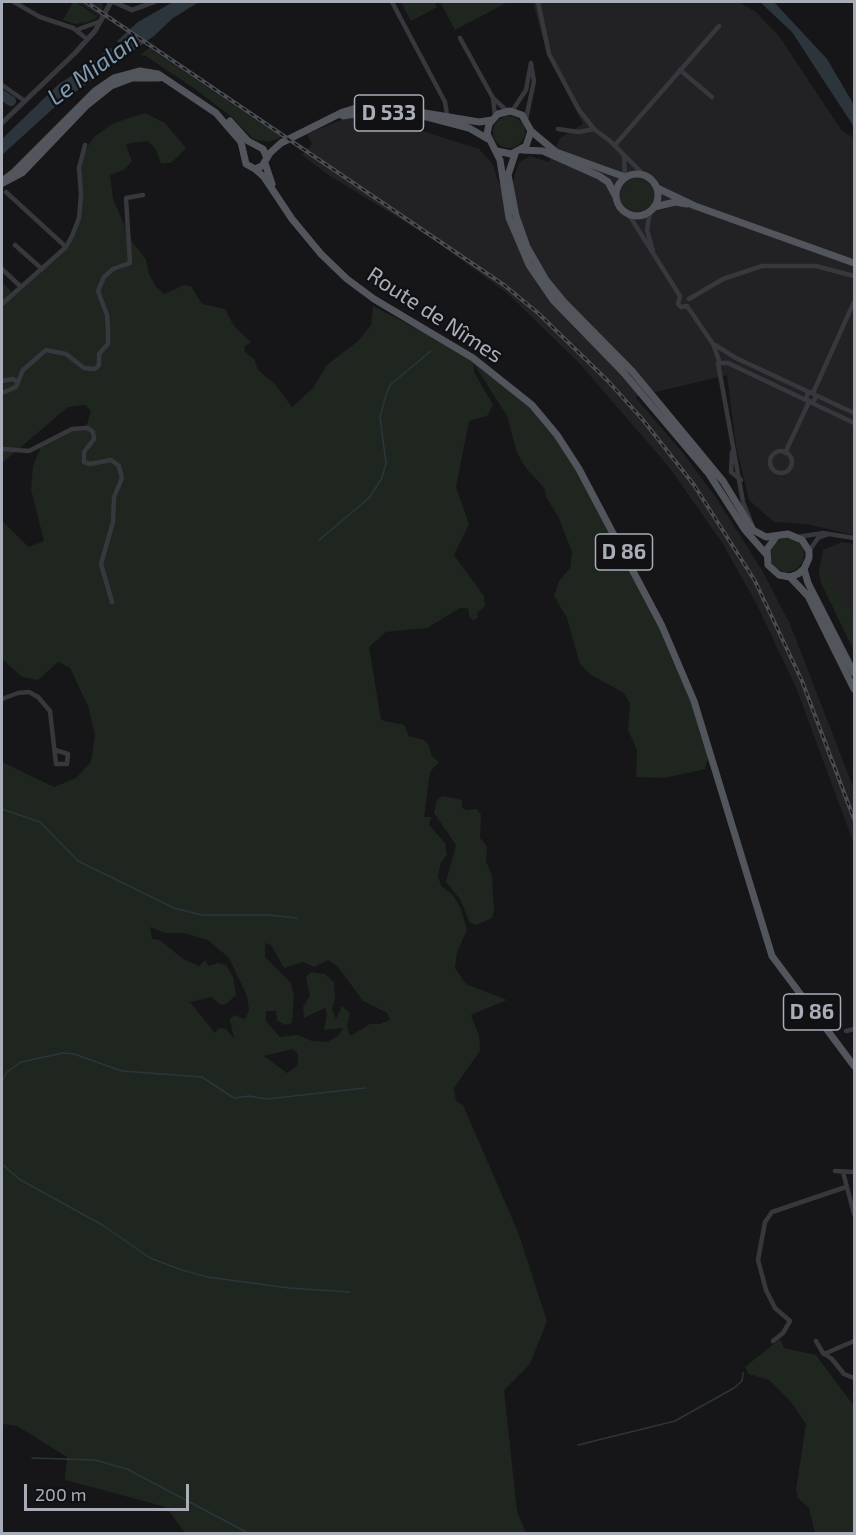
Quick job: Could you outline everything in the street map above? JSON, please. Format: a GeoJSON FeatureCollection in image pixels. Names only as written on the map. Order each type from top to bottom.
{"type":"FeatureCollection","features":[{"type":"Feature","properties":{"kind":"main road"},"geometry":{"type":"LineString","coordinates":[[2,182],[81,102],[108,81],[140,71],[158,74],[208,107],[231,128],[244,152],[258,147]]}},
{"type":"Feature","properties":{"kind":"main road","name":"D 533"},"geometry":{"type":"LineString","coordinates":[[258,147],[281,143],[349,110],[373,105],[447,115],[479,122],[493,118]]}},
{"type":"Feature","properties":{"kind":"main road","name":"Route de Nîmes"},"geometry":{"type":"LineString","coordinates":[[208,107],[226,117],[258,147],[266,160],[279,200]]}},
{"type":"Feature","properties":{"kind":"main road"},"geometry":{"type":"LineString","coordinates":[[652,209],[658,198],[657,188],[652,180],[643,174],[625,177],[556,152],[531,131],[526,119],[509,111],[493,118],[487,129],[488,139],[497,151],[509,218],[519,246],[534,275],[553,300],[623,372],[709,474],[742,526],[766,554],[771,569],[779,575],[790,577],[808,596],[855,689]]}},
{"type":"Feature","properties":{"kind":"main road","name":"D 533"},"geometry":{"type":"LineString","coordinates":[[321,123],[353,114],[382,112],[447,121],[469,128],[488,139]]}},
{"type":"Feature","properties":{"kind":"main road"},"geometry":{"type":"LineString","coordinates":[[531,131],[529,142],[510,162],[508,175],[513,205],[525,241],[541,273],[560,297],[632,371],[695,447],[723,482],[753,530],[761,536],[776,537],[788,534],[798,537],[809,551],[804,569],[808,583],[855,674]]}},
{"type":"Feature","properties":{"kind":"main road","name":"D 533"},"geometry":{"type":"LineString","coordinates":[[266,160],[281,143]]}},
{"type":"Feature","properties":{"kind":"main road"},"geometry":{"type":"LineString","coordinates":[[497,151],[543,151],[599,176],[608,182],[618,206],[629,215],[636,216],[675,202],[695,206]]}},
{"type":"Feature","properties":{"kind":"main road","name":"Route de Nîmes"},"geometry":{"type":"LineString","coordinates":[[244,152],[246,164],[255,169],[321,254],[347,279],[374,299],[473,358],[532,405],[557,435],[579,469],[662,626],[694,701],[772,956],[855,1066]]}},
{"type":"Feature","properties":{"kind":"main road"},"geometry":{"type":"LineString","coordinates":[[255,169],[266,160]]}},
{"type":"Feature","properties":{"kind":"main road"},"geometry":{"type":"LineString","coordinates":[[615,195],[618,185],[625,177]]}},
{"type":"Feature","properties":{"kind":"main road"},"geometry":{"type":"LineString","coordinates":[[657,188],[695,206],[855,262]]}},
{"type":"Feature","properties":{"kind":"main road"},"geometry":{"type":"LineString","coordinates":[[766,554],[769,545],[776,537]]}},
{"type":"Feature","properties":{"kind":"main road"},"geometry":{"type":"LineString","coordinates":[[790,577],[804,569]]}},
{"type":"Feature","properties":{"kind":"street"},"geometry":{"type":"LineString","coordinates":[[14,2],[40,17],[76,29],[95,31]]}},
{"type":"Feature","properties":{"kind":"street"},"geometry":{"type":"LineString","coordinates":[[2,123],[95,31],[112,2],[132,10],[154,2]]}},
{"type":"Feature","properties":{"kind":"street"},"geometry":{"type":"LineString","coordinates":[[392,2],[445,102],[447,115]]}},
{"type":"Feature","properties":{"kind":"street"},"geometry":{"type":"LineString","coordinates":[[538,2],[546,47],[579,110],[594,129],[615,145],[643,174]]}},
{"type":"Feature","properties":{"kind":"street"},"geometry":{"type":"LineString","coordinates":[[76,29],[100,21]]}},
{"type":"Feature","properties":{"kind":"street"},"geometry":{"type":"LineString","coordinates":[[615,145],[719,26]]}},
{"type":"Feature","properties":{"kind":"street"},"geometry":{"type":"LineString","coordinates":[[76,29],[87,39]]}},
{"type":"Feature","properties":{"kind":"street"},"geometry":{"type":"LineString","coordinates":[[460,38],[493,98],[509,111],[526,90],[531,63],[534,81],[526,119]]}},
{"type":"Feature","properties":{"kind":"street"},"geometry":{"type":"LineString","coordinates":[[680,70],[712,97]]}},
{"type":"Feature","properties":{"kind":"street"},"geometry":{"type":"LineString","coordinates":[[2,85],[25,101]]}},
{"type":"Feature","properties":{"kind":"street"},"geometry":{"type":"LineString","coordinates":[[493,98],[493,118]]}},
{"type":"Feature","properties":{"kind":"street"},"geometry":{"type":"LineString","coordinates":[[558,129],[579,132],[594,129]]}},
{"type":"Feature","properties":{"kind":"street"},"geometry":{"type":"LineString","coordinates":[[2,304],[66,247],[79,218],[81,194],[79,168],[85,145]]}},
{"type":"Feature","properties":{"kind":"street"},"geometry":{"type":"LineString","coordinates":[[623,154],[625,177]]}},
{"type":"Feature","properties":{"kind":"street"},"geometry":{"type":"LineString","coordinates":[[6,192],[66,247]]}},
{"type":"Feature","properties":{"kind":"street"},"geometry":{"type":"LineString","coordinates":[[2,393],[13,390],[16,381],[28,364],[46,350],[57,350],[66,354],[84,368],[95,369],[99,365],[99,354],[108,344],[108,329],[107,315],[98,291],[104,277],[121,264],[130,263],[126,198],[143,195]]}},
{"type":"Feature","properties":{"kind":"street"},"geometry":{"type":"LineString","coordinates":[[652,209],[647,230],[654,253]]}},
{"type":"Feature","properties":{"kind":"street"},"geometry":{"type":"LineString","coordinates":[[629,215],[680,296],[689,299]]}},
{"type":"Feature","properties":{"kind":"street"},"geometry":{"type":"LineString","coordinates":[[15,245],[42,269]]}},
{"type":"Feature","properties":{"kind":"street"},"geometry":{"type":"LineString","coordinates":[[687,306],[689,299],[723,279],[762,266],[816,266],[855,276]]}},
{"type":"Feature","properties":{"kind":"street"},"geometry":{"type":"LineString","coordinates":[[2,268],[20,286]]}},
{"type":"Feature","properties":{"kind":"street"},"geometry":{"type":"LineString","coordinates":[[680,296],[677,302],[679,306],[687,306]]}},
{"type":"Feature","properties":{"kind":"street"},"geometry":{"type":"LineString","coordinates":[[785,453],[809,402],[814,400],[813,393],[855,302]]}},
{"type":"Feature","properties":{"kind":"street"},"geometry":{"type":"LineString","coordinates":[[687,306],[713,344],[717,354],[733,449],[741,480],[743,502],[753,530]]}},
{"type":"Feature","properties":{"kind":"street"},"geometry":{"type":"LineString","coordinates":[[713,344],[731,355],[855,413]]}},
{"type":"Feature","properties":{"kind":"street"},"geometry":{"type":"LineString","coordinates":[[717,354],[723,350]]}},
{"type":"Feature","properties":{"kind":"street"},"geometry":{"type":"LineString","coordinates":[[720,377],[731,355]]}},
{"type":"Feature","properties":{"kind":"street"},"geometry":{"type":"LineString","coordinates":[[718,362],[727,364],[855,423]]}},
{"type":"Feature","properties":{"kind":"street"},"geometry":{"type":"LineString","coordinates":[[2,381],[13,379],[16,381]]}},
{"type":"Feature","properties":{"kind":"street"},"geometry":{"type":"LineString","coordinates":[[2,449],[29,451],[72,429],[85,427],[93,432],[94,439],[84,452],[84,462],[90,464],[111,460],[119,466],[122,478],[114,497],[113,522],[101,564],[112,602]]}},
{"type":"Feature","properties":{"kind":"street"},"geometry":{"type":"LineString","coordinates":[[778,452],[785,453],[791,458],[791,467],[784,473],[778,473],[772,467],[772,458],[778,452]]}},
{"type":"Feature","properties":{"kind":"street"},"geometry":{"type":"LineString","coordinates":[[798,537],[818,533],[855,538]]}},
{"type":"Feature","properties":{"kind":"street"},"geometry":{"type":"LineString","coordinates":[[809,551],[818,538],[831,534]]}},
{"type":"Feature","properties":{"kind":"street"},"geometry":{"type":"LineString","coordinates":[[2,699],[29,692],[38,698],[50,711],[56,764],[67,764],[68,754],[55,750]]}},
{"type":"Feature","properties":{"kind":"street"},"geometry":{"type":"LineString","coordinates":[[846,1030],[855,1029]]}},
{"type":"Feature","properties":{"kind":"street"},"geometry":{"type":"LineString","coordinates":[[835,1171],[855,1172]]}},
{"type":"Feature","properties":{"kind":"street"},"geometry":{"type":"LineString","coordinates":[[843,1172],[855,1214]]}},
{"type":"Feature","properties":{"kind":"street"},"geometry":{"type":"LineString","coordinates":[[773,1341],[783,1334],[790,1321],[775,1308],[766,1290],[758,1260],[765,1222],[772,1212],[846,1187]]}},
{"type":"Feature","properties":{"kind":"street"},"geometry":{"type":"LineString","coordinates":[[816,1341],[824,1354],[844,1374],[855,1378]]}},
{"type":"Feature","properties":{"kind":"street"},"geometry":{"type":"LineString","coordinates":[[824,1354],[855,1341]]}},
{"type":"Feature","properties":{"kind":"shaded area"},"geometry":{"type":"Polygon","coordinates":[[[73,2],[98,17],[88,22],[75,24],[63,20],[73,2]]]}},
{"type":"Feature","properties":{"kind":"shaded area"},"geometry":{"type":"Polygon","coordinates":[[[79,2],[103,4],[100,17],[79,2]]]}},
{"type":"Feature","properties":{"kind":"shaded area"},"geometry":{"type":"Polygon","coordinates":[[[401,2],[434,2],[437,7],[411,21],[401,2]]]}},
{"type":"Feature","properties":{"kind":"shaded area"},"geometry":{"type":"Polygon","coordinates":[[[440,2],[508,2],[455,30],[440,2]]]}},
{"type":"Feature","properties":{"kind":"shaded area"},"geometry":{"type":"Polygon","coordinates":[[[533,2],[738,2],[755,11],[779,36],[842,131],[854,138],[854,535],[806,524],[774,522],[749,500],[736,446],[727,375],[635,397],[683,453],[717,499],[763,572],[790,624],[854,789],[854,844],[797,690],[758,607],[723,544],[669,467],[580,364],[507,293],[431,238],[330,176],[302,155],[312,144],[307,134],[346,118],[359,116],[394,122],[479,149],[492,163],[499,183],[513,181],[519,162],[530,156],[549,162],[560,138],[583,124],[548,57],[533,2]]]}},
{"type":"Feature","properties":{"kind":"shaded area"},"geometry":{"type":"Polygon","coordinates":[[[149,48],[282,137],[269,142],[253,139],[232,117],[195,89],[146,56],[140,55],[149,48]]]}},
{"type":"Feature","properties":{"kind":"shaded area"},"geometry":{"type":"Polygon","coordinates":[[[145,113],[165,123],[186,148],[171,163],[161,163],[155,148],[147,141],[131,143],[126,145],[132,161],[124,170],[110,175],[113,199],[133,243],[146,259],[149,274],[156,287],[164,294],[184,285],[191,286],[202,304],[225,309],[234,326],[251,342],[244,347],[245,352],[254,359],[258,370],[275,384],[292,407],[313,388],[327,365],[358,341],[371,325],[373,306],[473,358],[532,405],[557,435],[662,626],[710,752],[705,769],[664,778],[636,777],[637,750],[628,730],[630,704],[624,693],[591,675],[580,664],[567,618],[554,596],[559,581],[570,568],[572,552],[559,518],[546,497],[545,489],[526,468],[517,453],[507,416],[474,364],[474,372],[493,405],[487,416],[469,421],[456,487],[469,524],[454,555],[484,596],[485,606],[477,613],[478,618],[473,620],[469,616],[468,608],[460,608],[427,628],[386,632],[369,647],[381,720],[404,725],[409,736],[424,740],[429,745],[431,755],[439,762],[430,772],[424,817],[431,817],[429,825],[445,843],[447,855],[441,862],[438,876],[441,886],[453,895],[461,909],[467,930],[457,952],[455,968],[466,984],[507,1000],[471,1015],[479,1036],[480,1051],[454,1088],[456,1101],[463,1105],[518,1232],[547,1321],[530,1364],[504,1390],[517,1511],[526,1533],[185,1533],[166,1507],[65,1480],[67,1457],[17,1426],[2,1424],[2,762],[54,787],[76,778],[91,762],[95,735],[88,706],[70,668],[58,662],[38,680],[22,677],[2,659],[2,521],[29,547],[44,541],[31,489],[33,466],[41,446],[87,424],[91,411],[85,405],[68,407],[2,463],[2,282],[11,291],[9,294],[66,247],[79,218],[81,194],[79,168],[82,154],[95,136],[114,123],[145,113]],[[150,927],[152,939],[160,940],[183,959],[199,966],[205,960],[209,966],[218,963],[226,965],[233,977],[236,995],[226,1004],[221,1005],[211,997],[190,1002],[215,1033],[219,1028],[226,1029],[234,1039],[230,1019],[234,1015],[245,1019],[249,1010],[247,996],[229,958],[208,940],[183,933],[165,933],[150,927]],[[265,943],[265,957],[291,983],[294,996],[292,1023],[285,1025],[277,1020],[276,1011],[266,1011],[266,1021],[280,1037],[298,1035],[312,1041],[327,1042],[338,1036],[343,1028],[324,1030],[327,1014],[325,1008],[304,1018],[303,1007],[310,996],[306,977],[311,972],[325,974],[334,982],[335,999],[332,1009],[336,1019],[342,1006],[350,1013],[347,1025],[350,1036],[370,1024],[380,1024],[390,1020],[387,1013],[363,1001],[337,966],[328,960],[314,967],[303,962],[284,968],[271,945],[265,943]],[[293,1049],[264,1056],[287,1073],[297,1066],[298,1054],[293,1049]]]}},
{"type":"Feature","properties":{"kind":"shaded area"},"geometry":{"type":"Polygon","coordinates":[[[509,116],[521,120],[525,132],[521,144],[509,148],[497,144],[493,132],[497,120],[509,116]]]}},
{"type":"Feature","properties":{"kind":"shaded area"},"geometry":{"type":"Polygon","coordinates":[[[637,179],[649,183],[653,195],[649,207],[637,211],[625,207],[621,195],[625,183],[637,179]]]}},
{"type":"Feature","properties":{"kind":"shaded area"},"geometry":{"type":"Polygon","coordinates":[[[787,538],[799,543],[804,555],[799,567],[787,572],[775,567],[770,555],[775,543],[787,538]]]}},
{"type":"Feature","properties":{"kind":"shaded area"},"geometry":{"type":"Polygon","coordinates":[[[842,542],[854,544],[854,651],[819,571],[823,550],[842,542]]]}},
{"type":"Feature","properties":{"kind":"shaded area"},"geometry":{"type":"Polygon","coordinates":[[[821,564],[854,616],[854,651],[821,583],[819,571],[821,564]]]}},
{"type":"Feature","properties":{"kind":"shaded area"},"geometry":{"type":"Polygon","coordinates":[[[442,796],[462,800],[462,808],[477,809],[481,815],[480,838],[487,846],[486,861],[492,876],[494,911],[492,918],[477,925],[470,923],[460,899],[446,882],[456,845],[434,813],[437,800],[442,796]]]}},
{"type":"Feature","properties":{"kind":"shaded area"},"geometry":{"type":"Polygon","coordinates":[[[780,1339],[784,1348],[816,1355],[854,1406],[854,1533],[815,1533],[809,1508],[798,1498],[796,1490],[806,1424],[791,1402],[769,1380],[749,1374],[745,1367],[780,1339]]]}},
{"type":"Feature","properties":{"kind":"water","name":"Le Mialan"},"geometry":{"type":"Polygon","coordinates":[[[173,2],[199,2],[173,18],[154,36],[57,105],[2,155],[2,139],[59,84],[96,60],[138,22],[173,2]]]}},
{"type":"Feature","properties":{"kind":"water"},"geometry":{"type":"Polygon","coordinates":[[[760,2],[774,2],[827,59],[854,105],[854,127],[792,32],[760,2]]]}},
{"type":"Feature","properties":{"kind":"pier"},"geometry":{"type":"Polygon","coordinates":[[[115,40],[135,52],[127,58],[108,47],[115,40]]]}},
{"type":"Feature","properties":{"kind":"waterway"},"geometry":{"type":"LineString","coordinates":[[2,95],[11,101]]}},
{"type":"Feature","properties":{"kind":"waterway"},"geometry":{"type":"LineString","coordinates":[[318,541],[369,498],[382,478],[386,463],[380,417],[386,395],[390,385],[431,351]]}},
{"type":"Feature","properties":{"kind":"waterway"},"geometry":{"type":"LineString","coordinates":[[2,809],[40,822],[78,861],[174,908],[202,915],[268,915],[297,918]]}},
{"type":"Feature","properties":{"kind":"waterway"},"geometry":{"type":"LineString","coordinates":[[2,1081],[7,1072],[21,1062],[63,1053],[74,1054],[122,1071],[202,1077],[234,1098],[249,1096],[267,1099],[365,1088]]}},
{"type":"Feature","properties":{"kind":"waterway"},"geometry":{"type":"LineString","coordinates":[[2,1164],[19,1179],[104,1226],[150,1258],[179,1269],[207,1277],[289,1288],[350,1292]]}},
{"type":"Feature","properties":{"kind":"waterway"},"geometry":{"type":"LineString","coordinates":[[578,1445],[675,1421],[734,1388],[742,1381],[743,1373]]}},
{"type":"Feature","properties":{"kind":"waterway"},"geometry":{"type":"LineString","coordinates":[[32,1458],[95,1460],[127,1469],[250,1534]]}},
{"type":"Feature","properties":{"kind":"railway"},"geometry":{"type":"LineString","coordinates":[[86,2],[504,285],[538,313],[608,381],[643,420],[694,485],[755,581],[802,681],[854,819]]}}]}
